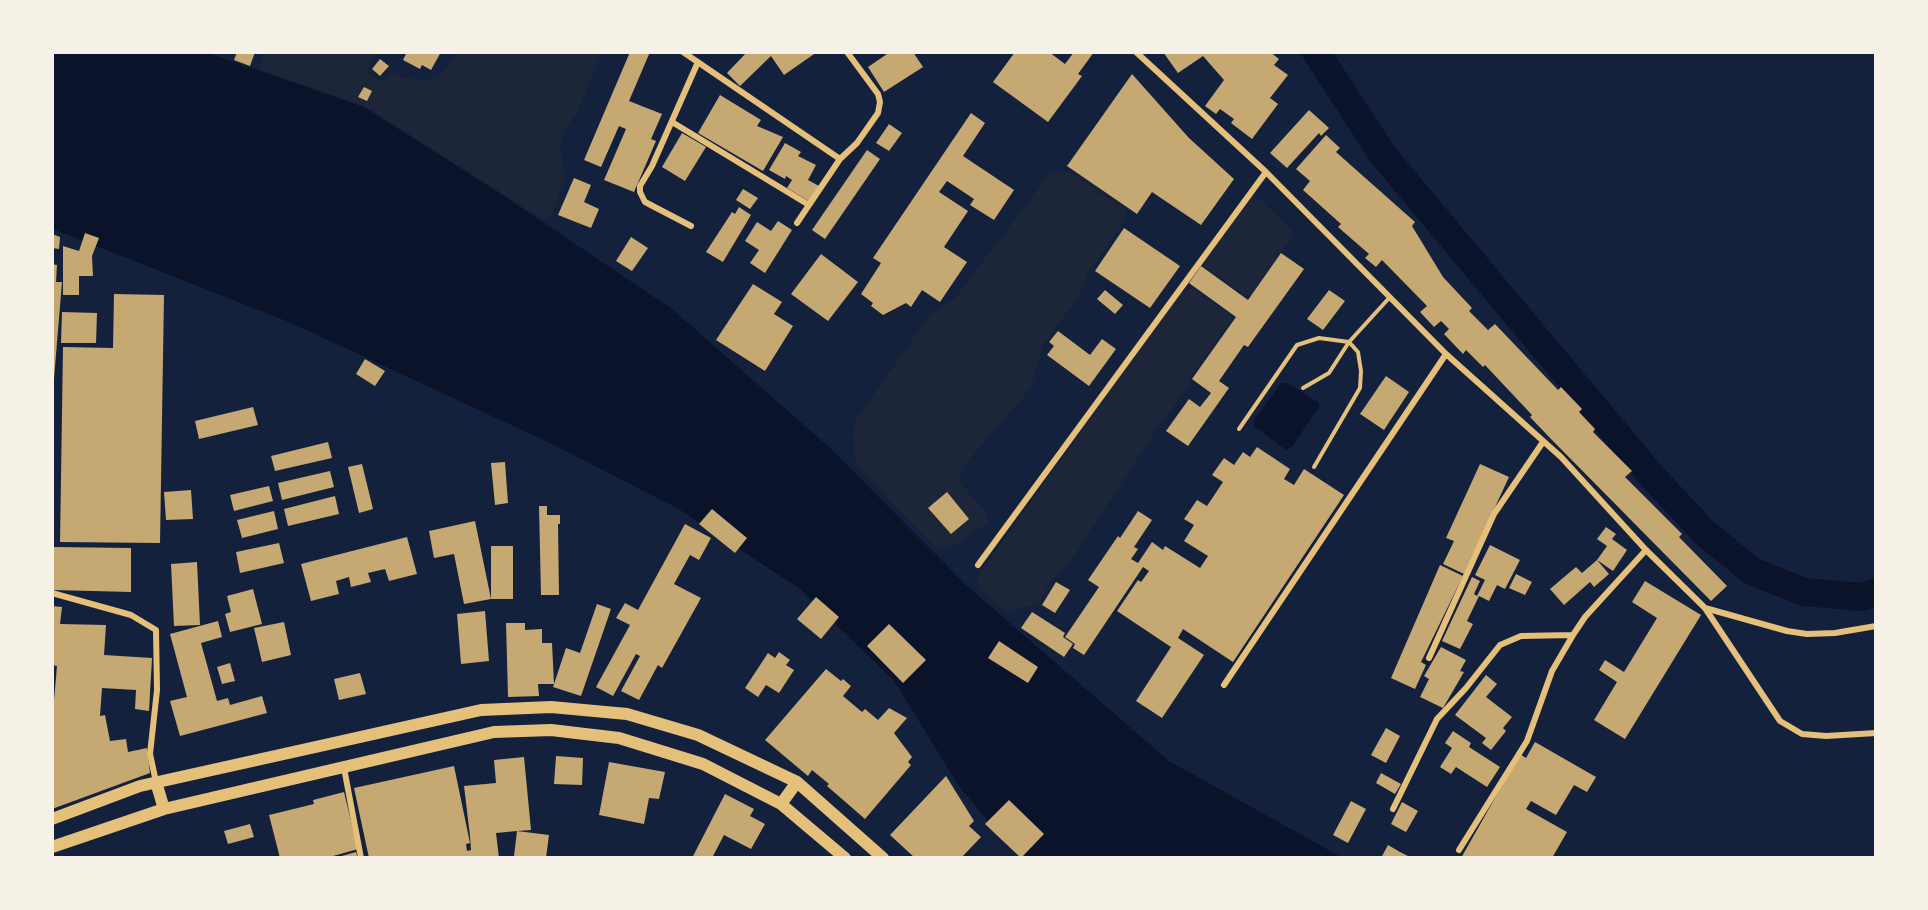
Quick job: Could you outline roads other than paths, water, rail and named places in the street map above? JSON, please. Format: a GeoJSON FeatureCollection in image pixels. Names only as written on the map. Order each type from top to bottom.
{"type":"FeatureCollection","features":[{"type":"Feature","properties":{"kind":"main road"},"geometry":{"type":"LineString","coordinates":[[52,819],[156,783],[490,710],[551,707],[627,714],[698,735],[797,782],[883,858]]}},
{"type":"Feature","properties":{"kind":"main road"},"geometry":{"type":"LineString","coordinates":[[490,710],[494,732]]}},
{"type":"Feature","properties":{"kind":"main road"},"geometry":{"type":"LineString","coordinates":[[52,847],[164,809],[494,732],[551,730],[619,738],[703,764],[781,804],[845,858]]}},
{"type":"Feature","properties":{"kind":"main road"},"geometry":{"type":"LineString","coordinates":[[781,804],[797,782]]}},
{"type":"Feature","properties":{"kind":"main road"},"geometry":{"type":"LineString","coordinates":[[156,783],[164,809]]}},
{"type":"Feature","properties":{"kind":"street"},"geometry":{"type":"LineString","coordinates":[[683,52],[840,159]]}},
{"type":"Feature","properties":{"kind":"street"},"geometry":{"type":"LineString","coordinates":[[797,223],[840,159],[857,143],[878,113],[880,102],[870,83],[847,52]]}},
{"type":"Feature","properties":{"kind":"street"},"geometry":{"type":"LineString","coordinates":[[1136,52],[1266,172],[1446,354],[1561,457],[1646,550],[1705,608],[1780,721],[1802,734],[1826,736],[1875,733]]}},
{"type":"Feature","properties":{"kind":"street"},"geometry":{"type":"LineString","coordinates":[[691,226],[645,202],[640,186],[672,122],[698,62]]}},
{"type":"Feature","properties":{"kind":"street"},"geometry":{"type":"LineString","coordinates":[[672,122],[810,205]]}},
{"type":"Feature","properties":{"kind":"street"},"geometry":{"type":"LineString","coordinates":[[978,565],[1266,172]]}},
{"type":"Feature","properties":{"kind":"street"},"geometry":{"type":"LineString","coordinates":[[1224,685],[1446,354]]}},
{"type":"Feature","properties":{"kind":"street"},"geometry":{"type":"LineString","coordinates":[[1429,658],[1494,514],[1543,442]]}},
{"type":"Feature","properties":{"kind":"street"},"geometry":{"type":"LineString","coordinates":[[1459,850],[1527,741],[1552,671],[1573,634],[1585,617],[1646,550]]}},
{"type":"Feature","properties":{"kind":"street"},"geometry":{"type":"LineString","coordinates":[[52,593],[131,615],[156,630],[157,690],[150,754],[156,783]]}},
{"type":"Feature","properties":{"kind":"street"},"geometry":{"type":"LineString","coordinates":[[1705,608],[1787,631],[1808,634],[1835,633],[1875,626]]}},
{"type":"Feature","properties":{"kind":"street"},"geometry":{"type":"LineString","coordinates":[[1393,809],[1437,719],[1466,688],[1500,645],[1521,636],[1573,634]]}},
{"type":"Feature","properties":{"kind":"street"},"geometry":{"type":"LineString","coordinates":[[344,768],[362,858]]}},
{"type":"Feature","properties":{"kind":"lane"},"geometry":{"type":"LineString","coordinates":[[1303,388],[1329,373],[1349,342],[1390,297]]}},
{"type":"Feature","properties":{"kind":"lane"},"geometry":{"type":"LineString","coordinates":[[1239,429],[1297,345],[1319,338],[1349,342],[1358,352],[1362,371],[1360,388],[1314,467]]}},
{"type":"Feature","properties":{"kind":"waterway"},"geometry":{"type":"LineString","coordinates":[[1316,52],[1383,155],[1650,474],[1705,533],[1752,571],[1804,592],[1862,597],[1876,592]]}}]}
